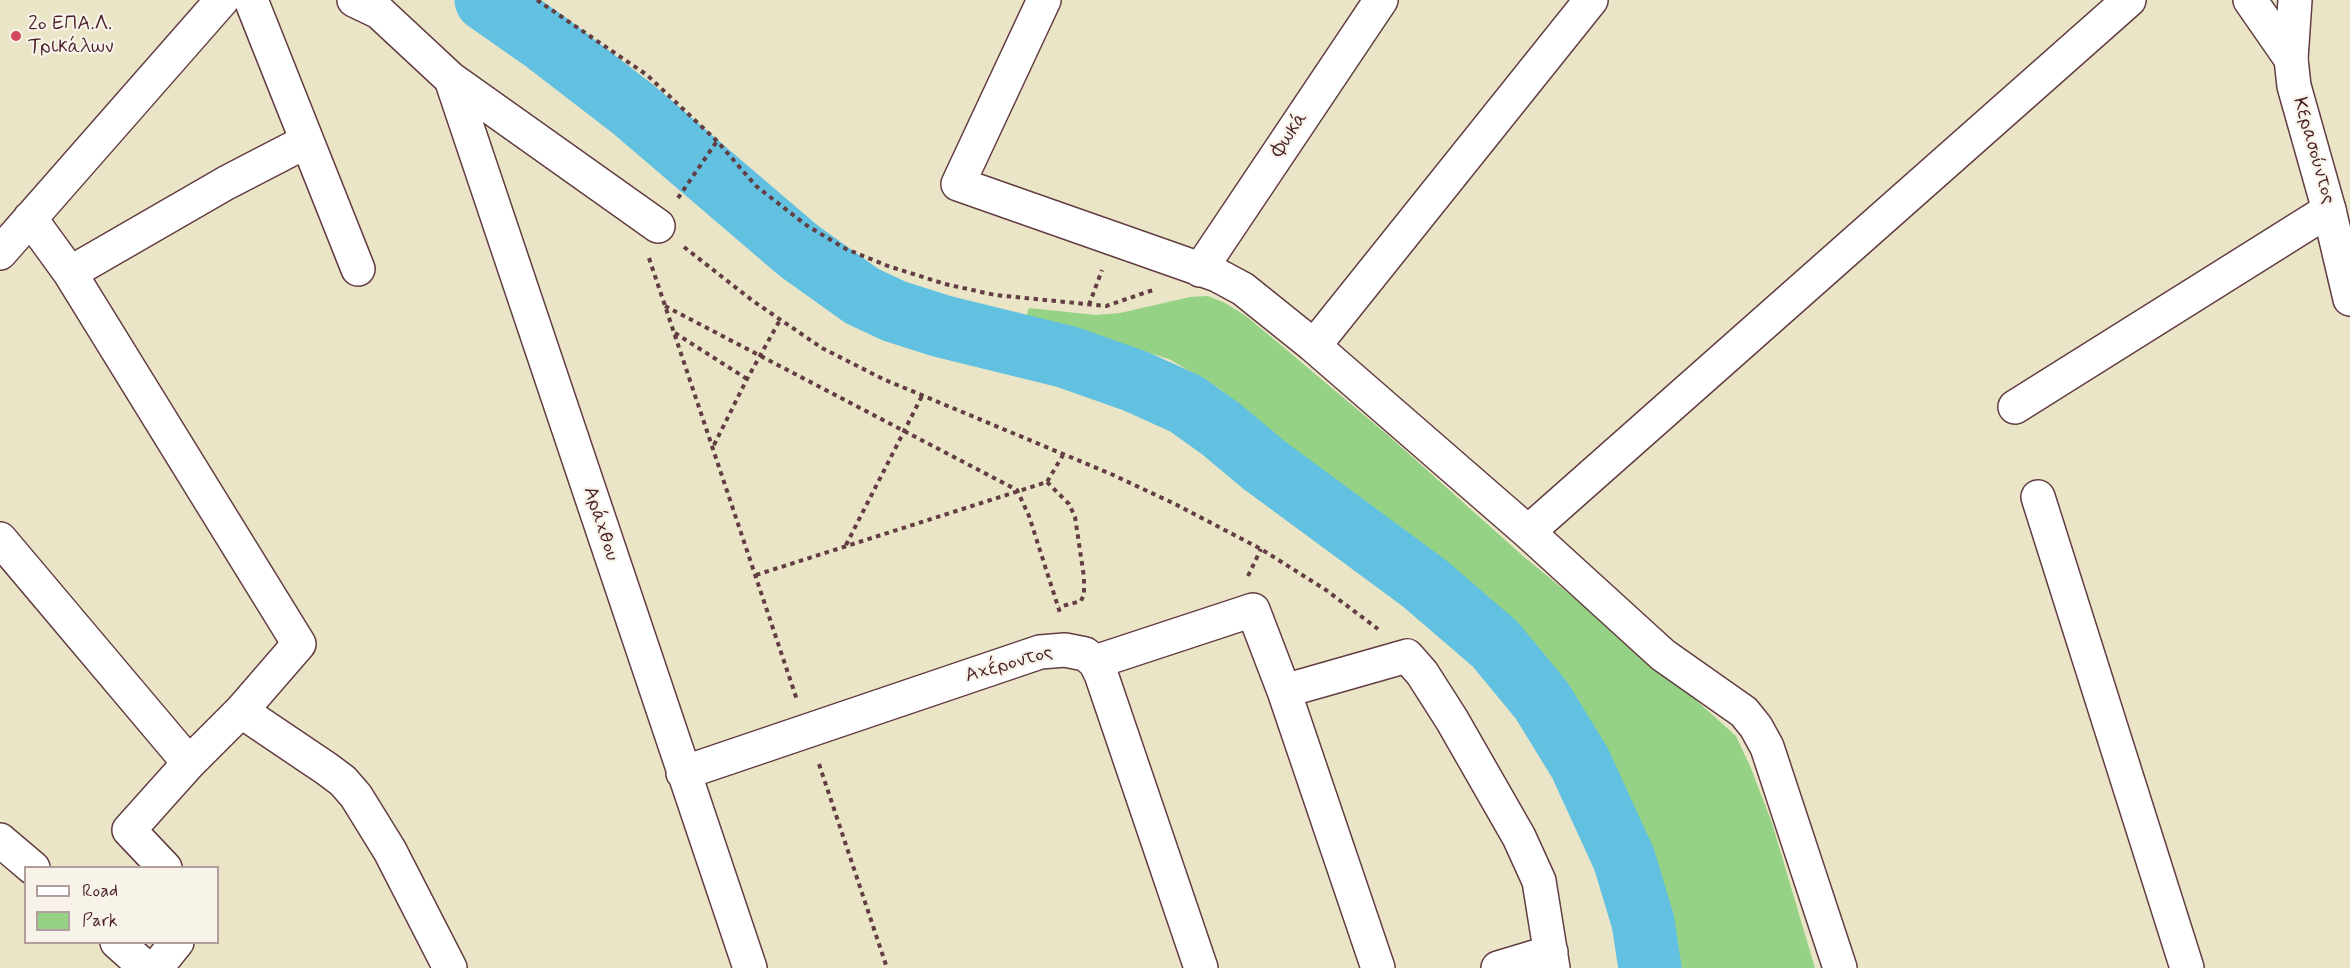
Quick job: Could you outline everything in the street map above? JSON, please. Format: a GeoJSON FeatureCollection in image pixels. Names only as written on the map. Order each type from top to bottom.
{"type":"FeatureCollection","features":[{"type":"Feature","properties":{"kind":"street"},"geometry":{"type":"LineString","coordinates":[[0,253],[222,0]]}},
{"type":"Feature","properties":{"kind":"street"},"geometry":{"type":"LineString","coordinates":[[251,0],[358,269]]}},
{"type":"Feature","properties":{"kind":"street","name":"Αράχθου"},"geometry":{"type":"LineString","coordinates":[[354,0],[379,12],[451,79],[658,226]]}},
{"type":"Feature","properties":{"kind":"street"},"geometry":{"type":"LineString","coordinates":[[1044,0],[958,184],[1217,275],[1243,289],[1314,346],[1528,532],[1634,631],[1663,655],[1744,712],[1767,747],[1840,968]]}},
{"type":"Feature","properties":{"kind":"street","name":"Φωκά"},"geometry":{"type":"LineString","coordinates":[[1200,270],[1381,0]]}},
{"type":"Feature","properties":{"kind":"street"},"geometry":{"type":"LineString","coordinates":[[1314,346],[1591,0]]}},
{"type":"Feature","properties":{"kind":"street"},"geometry":{"type":"LineString","coordinates":[[1528,532],[2129,0]]}},
{"type":"Feature","properties":{"kind":"street"},"geometry":{"type":"LineString","coordinates":[[2250,0],[2291,60]]}},
{"type":"Feature","properties":{"kind":"street","name":"Κερασούντος"},"geometry":{"type":"LineString","coordinates":[[2295,0],[2291,60],[2294,86],[2330,210],[2350,299]]}},
{"type":"Feature","properties":{"kind":"street","name":"Αράχθου"},"geometry":{"type":"LineString","coordinates":[[451,79],[750,968]]}},
{"type":"Feature","properties":{"kind":"street"},"geometry":{"type":"LineString","coordinates":[[70,273],[226,183],[307,141]]}},
{"type":"Feature","properties":{"kind":"street"},"geometry":{"type":"LineString","coordinates":[[2015,407],[2330,210]]}},
{"type":"Feature","properties":{"kind":"street"},"geometry":{"type":"LineString","coordinates":[[30,218],[70,273],[299,644],[241,711],[189,763],[129,830],[164,866]]}},
{"type":"Feature","properties":{"kind":"street"},"geometry":{"type":"LineString","coordinates":[[2038,497],[2137,803],[2187,968]]}},
{"type":"Feature","properties":{"kind":"street"},"geometry":{"type":"LineString","coordinates":[[0,539],[189,763]]}},
{"type":"Feature","properties":{"kind":"street","name":"Αχέροντος"},"geometry":{"type":"LineString","coordinates":[[683,773],[1040,652],[1084,657],[1254,610],[1284,691]]}},
{"type":"Feature","properties":{"kind":"street"},"geometry":{"type":"LineString","coordinates":[[1378,968],[1284,691],[1407,656],[1422,673],[1452,720],[1519,837],[1539,881],[1552,960],[1498,968]]}},
{"type":"Feature","properties":{"kind":"street"},"geometry":{"type":"LineString","coordinates":[[1084,657],[1101,674],[1201,968]]}},
{"type":"Feature","properties":{"kind":"street"},"geometry":{"type":"LineString","coordinates":[[241,711],[344,781],[390,851],[450,968]]}},
{"type":"Feature","properties":{"kind":"street"},"geometry":{"type":"LineString","coordinates":[[0,840],[32,866]]}},
{"type":"Feature","properties":{"kind":"street"},"geometry":{"type":"LineString","coordinates":[[119,944],[146,968]]}},
{"type":"Feature","properties":{"kind":"street"},"geometry":{"type":"LineString","coordinates":[[156,968],[175,944]]}},
{"type":"Feature","properties":{"kind":"path"},"geometry":{"type":"LineString","coordinates":[[537,0],[647,75],[717,141],[756,186],[806,225],[846,249],[888,266],[945,284],[995,296],[1106,306],[1140,296],[1200,270]]}},
{"type":"Feature","properties":{"kind":"path"},"geometry":{"type":"LineString","coordinates":[[717,141],[645,247],[714,446],[887,968]]}},
{"type":"Feature","properties":{"kind":"path"},"geometry":{"type":"LineString","coordinates":[[658,226],[780,320],[822,348],[883,379],[1175,504],[1261,549],[1326,590],[1380,631],[1407,656]]}},
{"type":"Feature","properties":{"kind":"path"},"geometry":{"type":"LineString","coordinates":[[665,306],[1017,490],[1029,516],[1058,608],[1084,657]]}},
{"type":"Feature","properties":{"kind":"path"},"geometry":{"type":"LineString","coordinates":[[714,446],[747,379],[780,320]]}},
{"type":"Feature","properties":{"kind":"path"},"geometry":{"type":"LineString","coordinates":[[675,333],[747,379]]}},
{"type":"Feature","properties":{"kind":"path"},"geometry":{"type":"LineString","coordinates":[[846,546],[922,396]]}},
{"type":"Feature","properties":{"kind":"path"},"geometry":{"type":"LineString","coordinates":[[756,575],[1047,482],[1063,455]]}},
{"type":"Feature","properties":{"kind":"path"},"geometry":{"type":"LineString","coordinates":[[1047,482],[1069,504],[1075,517],[1084,577],[1084,594],[1081,601],[1058,608]]}},
{"type":"Feature","properties":{"kind":"green space"},"geometry":{"type":"Polygon","coordinates":[[[1208,296],[1246,316],[1282,346],[1390,437],[1523,556],[1669,676],[1736,736],[1772,823],[1815,968],[1673,968],[1654,889],[1625,797],[1605,753],[1583,718],[1558,681],[1530,648],[1490,610],[1386,521],[1273,434],[1220,389],[1169,359],[1026,316],[1029,308],[1096,315],[1120,313],[1190,297],[1208,296]]]}},
{"type":"Feature","properties":{"kind":"waterway"},"geometry":{"type":"LineString","coordinates":[[486,0],[546,42],[633,109],[799,251],[862,296],[894,311],[941,326],[1067,357],[1135,381],[1186,404],[1221,429],[1264,465],[1424,583],[1495,644],[1542,701],[1580,763],[1624,859],[1643,922],[1650,968]]}},
{"type":"Feature","properties":{"kind":"place","name":"2ο ΕΠΑ.Λ. Τρικάλων"},"geometry":{"type":"Point","coordinates":[16,36]}}]}
